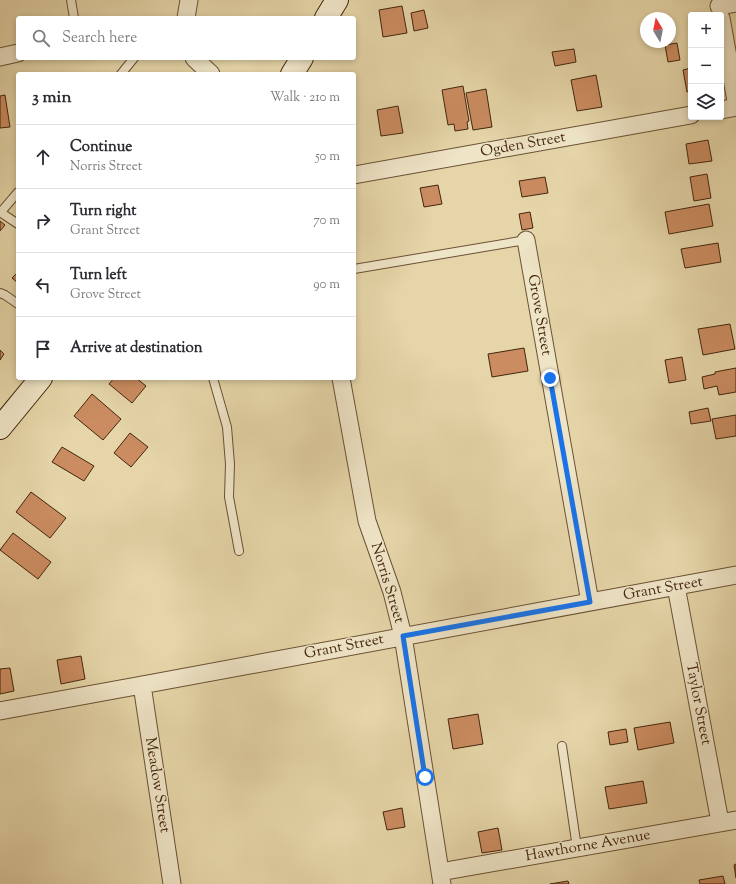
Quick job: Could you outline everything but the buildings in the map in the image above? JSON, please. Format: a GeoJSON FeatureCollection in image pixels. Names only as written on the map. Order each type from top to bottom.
{"type":"FeatureCollection","features":[{"type":"Feature","properties":{"kind":"main road"},"geometry":{"type":"LineString","coordinates":[[327,16],[337,0]]}},
{"type":"Feature","properties":{"kind":"main road"},"geometry":{"type":"LineString","coordinates":[[293,72],[301,60]]}},
{"type":"Feature","properties":{"kind":"main road"},"geometry":{"type":"LineString","coordinates":[[0,428],[39,380]]}},
{"type":"Feature","properties":{"kind":"street"},"geometry":{"type":"LineString","coordinates":[[186,16],[189,0]]}},
{"type":"Feature","properties":{"kind":"street"},"geometry":{"type":"LineString","coordinates":[[736,3],[720,10],[736,101]]}},
{"type":"Feature","properties":{"kind":"street"},"geometry":{"type":"LineString","coordinates":[[0,57],[16,53]]}},
{"type":"Feature","properties":{"kind":"street"},"geometry":{"type":"LineString","coordinates":[[196,60],[209,72]]}},
{"type":"Feature","properties":{"kind":"street"},"geometry":{"type":"LineString","coordinates":[[724,109],[736,107]]}},
{"type":"Feature","properties":{"kind":"street","name":"Ogden Street"},"geometry":{"type":"LineString","coordinates":[[356,175],[688,116]]}},
{"type":"Feature","properties":{"kind":"street","name":"Grove Street"},"geometry":{"type":"LineString","coordinates":[[526,240],[590,602]]}},
{"type":"Feature","properties":{"kind":"street","name":"Norris Street"},"geometry":{"type":"LineString","coordinates":[[342,380],[367,521],[392,592],[403,636],[441,878]]}},
{"type":"Feature","properties":{"kind":"street","name":"Grant Street"},"geometry":{"type":"LineString","coordinates":[[0,711],[736,575]]}},
{"type":"Feature","properties":{"kind":"street","name":"Taylor Street"},"geometry":{"type":"LineString","coordinates":[[676,586],[728,821]]}},
{"type":"Feature","properties":{"kind":"street","name":"Meadow Street"},"geometry":{"type":"LineString","coordinates":[[142,685],[172,884]]}},
{"type":"Feature","properties":{"kind":"street","name":"Hawthorne Avenue"},"geometry":{"type":"LineString","coordinates":[[441,878],[577,848],[728,821]]}},
{"type":"Feature","properties":{"kind":"lane"},"geometry":{"type":"LineString","coordinates":[[71,0],[74,16]]}},
{"type":"Feature","properties":{"kind":"lane"},"geometry":{"type":"LineString","coordinates":[[123,72],[132,60]]}},
{"type":"Feature","properties":{"kind":"lane"},"geometry":{"type":"LineString","coordinates":[[16,194],[0,212],[16,223]]}},
{"type":"Feature","properties":{"kind":"lane"},"geometry":{"type":"LineString","coordinates":[[356,269],[526,240]]}},
{"type":"Feature","properties":{"kind":"lane"},"geometry":{"type":"LineString","coordinates":[[0,293],[16,303]]}},
{"type":"Feature","properties":{"kind":"lane"},"geometry":{"type":"LineString","coordinates":[[214,380],[227,427],[230,464],[229,497],[239,551]]}},
{"type":"Feature","properties":{"kind":"lane"},"geometry":{"type":"LineString","coordinates":[[562,746],[577,848]]}},
{"type":"Feature","properties":{"kind":"route"},"geometry":{"type":"LineString","coordinates":[[425,777],[403,636],[590,602],[550,378]]}}]}
